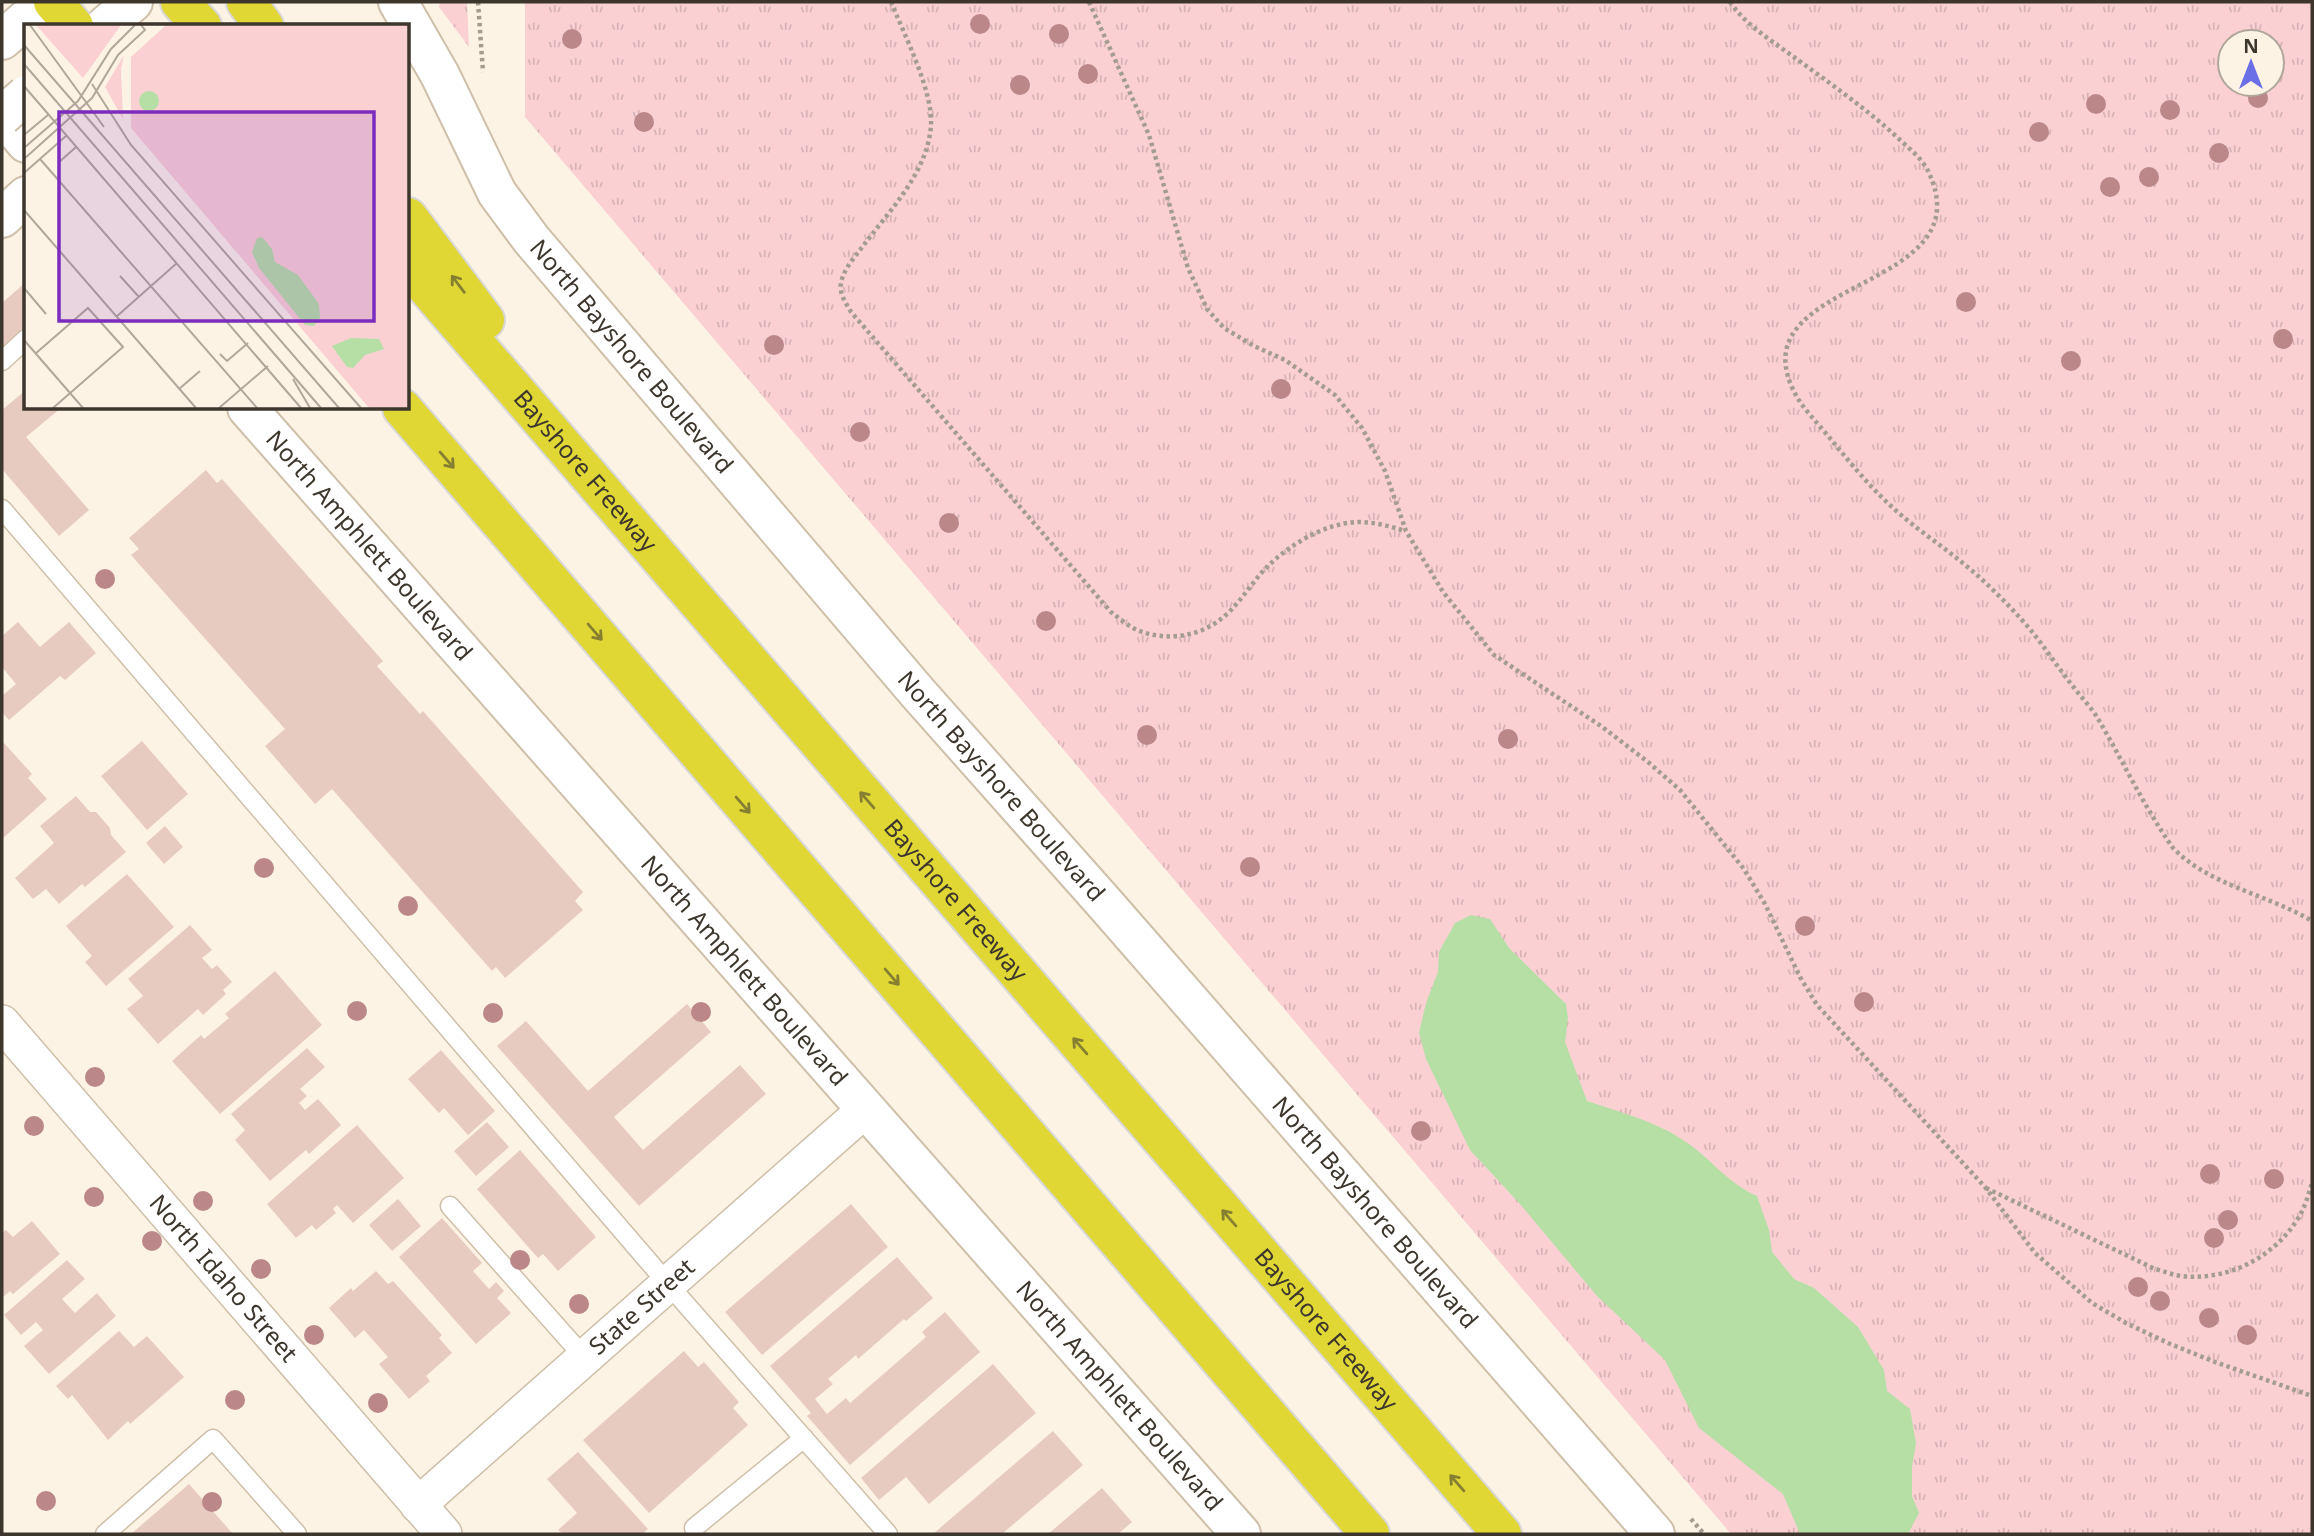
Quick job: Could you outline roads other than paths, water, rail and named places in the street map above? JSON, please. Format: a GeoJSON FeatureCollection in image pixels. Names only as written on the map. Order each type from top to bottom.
{"type":"FeatureCollection","features":[{"type":"Feature","properties":{"kind":"highway"},"geometry":{"type":"LineString","coordinates":[[53,2],[72,24]]}},
{"type":"Feature","properties":{"kind":"highway"},"geometry":{"type":"LineString","coordinates":[[180,2],[200,24]]}},
{"type":"Feature","properties":{"kind":"highway"},"geometry":{"type":"LineString","coordinates":[[246,2],[262,24]]}},
{"type":"Feature","properties":{"kind":"highway"},"geometry":{"type":"LineString","coordinates":[[410,220],[705,612]]}},
{"type":"Feature","properties":{"kind":"highway","name":"Bayshore Freeway"},"geometry":{"type":"LineString","coordinates":[[410,268],[1502,1534]]}},
{"type":"Feature","properties":{"kind":"highway"},"geometry":{"type":"LineString","coordinates":[[404,410],[1370,1534]]}},
{"type":"Feature","properties":{"kind":"street"},"geometry":{"type":"LineString","coordinates":[[2,40],[47,2]]}},
{"type":"Feature","properties":{"kind":"street"},"geometry":{"type":"LineString","coordinates":[[107,24],[133,2]]}},
{"type":"Feature","properties":{"kind":"street","name":"North Bayshore Boulevard"},"geometry":{"type":"LineString","coordinates":[[398,2],[440,75],[497,193],[531,239],[917,692],[1655,1534]]}},
{"type":"Feature","properties":{"kind":"street"},"geometry":{"type":"LineString","coordinates":[[24,97],[2,116],[24,142]]}},
{"type":"Feature","properties":{"kind":"street"},"geometry":{"type":"LineString","coordinates":[[2,218],[24,198]]}},
{"type":"Feature","properties":{"kind":"street","name":"North Amphlett Boulevard"},"geometry":{"type":"LineString","coordinates":[[249,410],[1241,1534]]}},
{"type":"Feature","properties":{"kind":"street","name":"North Idaho Street"},"geometry":{"type":"LineString","coordinates":[[2,1023],[444,1534]]}},
{"type":"Feature","properties":{"kind":"street","name":"State Street"},"geometry":{"type":"LineString","coordinates":[[418,1504],[867,1108]]}},
{"type":"Feature","properties":{"kind":"lane"},"geometry":{"type":"LineString","coordinates":[[2,361],[24,341]]}},
{"type":"Feature","properties":{"kind":"lane"},"geometry":{"type":"LineString","coordinates":[[2,509],[668,1284],[888,1534]]}},
{"type":"Feature","properties":{"kind":"lane"},"geometry":{"type":"LineString","coordinates":[[450,1206],[584,1357]]}},
{"type":"Feature","properties":{"kind":"lane"},"geometry":{"type":"LineString","coordinates":[[694,1528],[804,1438]]}},
{"type":"Feature","properties":{"kind":"lane"},"geometry":{"type":"LineString","coordinates":[[105,1534],[214,1439],[297,1534]]}}]}
